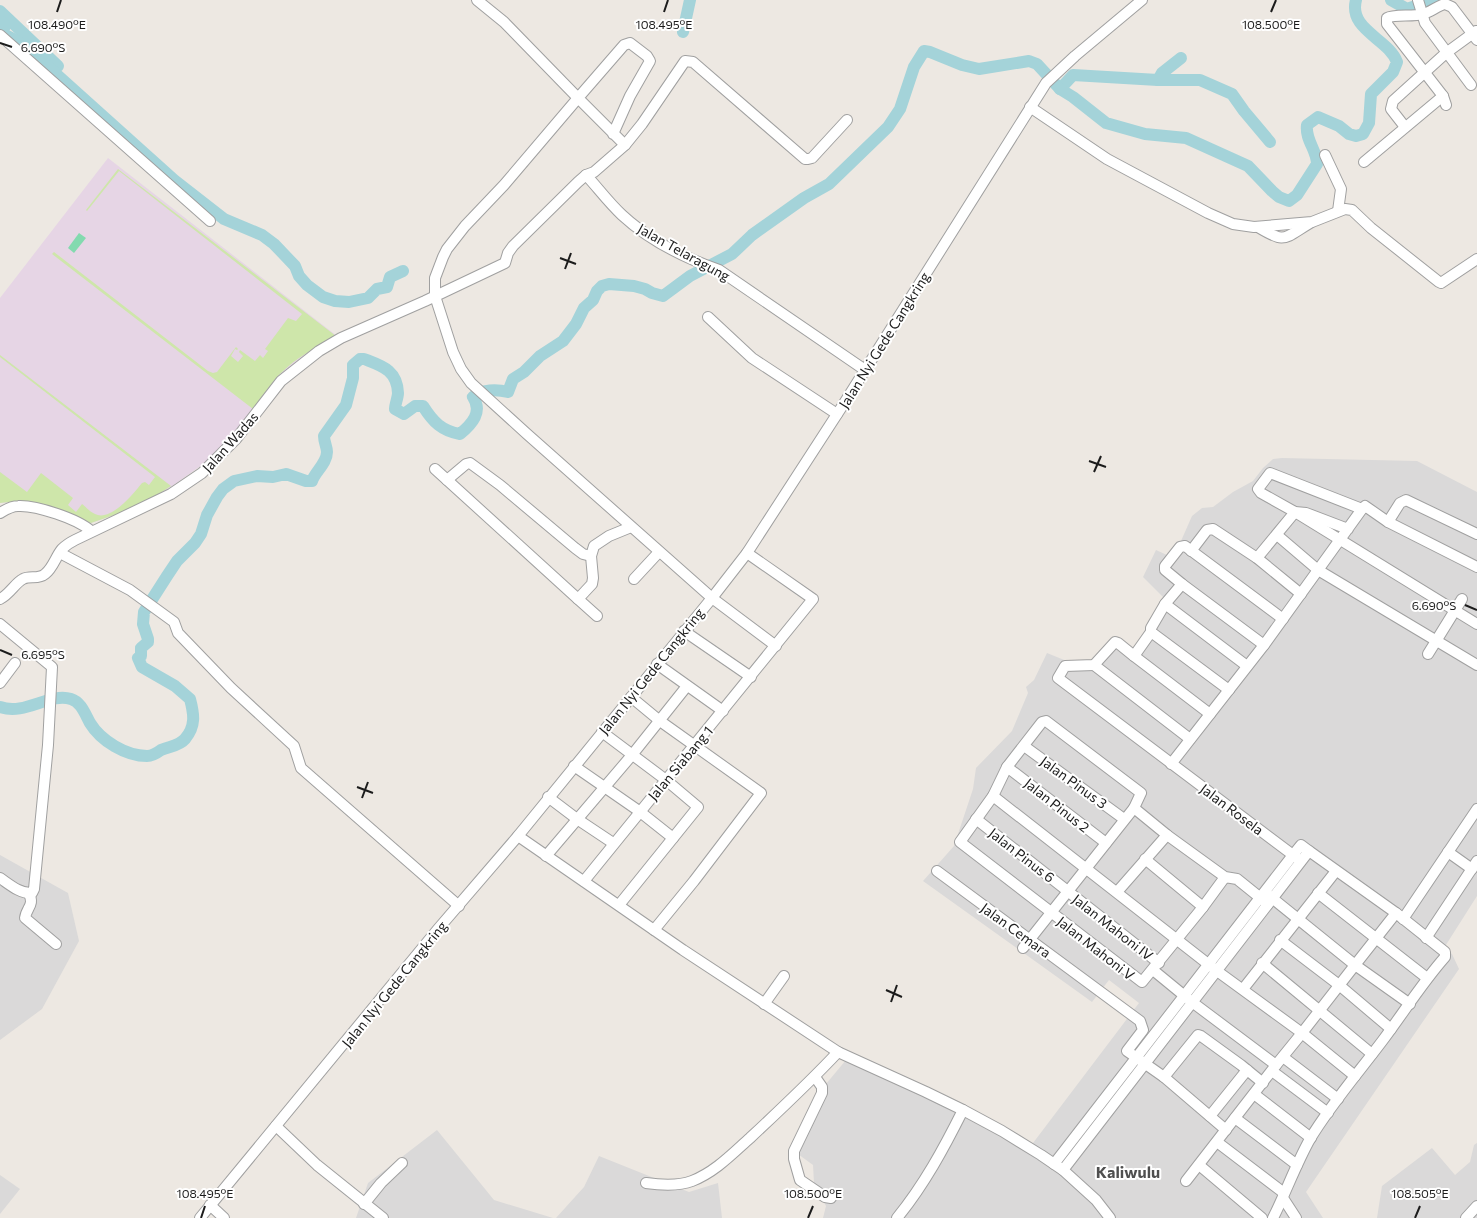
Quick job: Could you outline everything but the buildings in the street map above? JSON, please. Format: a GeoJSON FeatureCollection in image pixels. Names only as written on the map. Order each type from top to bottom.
{"type":"FeatureCollection","features":[{"type":"Feature","properties":{"kind":"street"},"geometry":{"type":"LineString","coordinates":[[477,0],[504,22],[625,145]]}},
{"type":"Feature","properties":{"kind":"street","name":"Jalan Nyi Gede Cangkring"},"geometry":{"type":"LineString","coordinates":[[200,1218],[518,836],[747,553],[1046,83],[1142,0]]}},
{"type":"Feature","properties":{"kind":"street"},"geometry":{"type":"LineString","coordinates":[[1364,162],[1405,127],[1444,100],[1424,73],[1394,35],[1387,18],[1390,16],[1405,17],[1421,7],[1447,4],[1475,34],[1446,52],[1424,73],[1394,101],[1391,109],[1405,127]]}},
{"type":"Feature","properties":{"kind":"street"},"geometry":{"type":"LineString","coordinates":[[1421,7],[1425,23],[1471,85]]}},
{"type":"Feature","properties":{"kind":"street"},"geometry":{"type":"LineString","coordinates":[[0,35],[210,222]]}},
{"type":"Feature","properties":{"kind":"street"},"geometry":{"type":"LineString","coordinates":[[613,134],[630,96],[650,61],[647,56],[630,43],[625,44],[447,249],[437,270],[435,296],[453,352],[461,369],[471,383],[712,598],[776,646]]}},
{"type":"Feature","properties":{"kind":"street","name":"Jalan Wadas"},"geometry":{"type":"LineString","coordinates":[[0,599],[10,593],[22,579],[44,576],[60,553],[72,542],[91,531],[171,494],[202,474],[236,439],[281,381],[319,350],[505,263],[508,253],[513,246],[563,196],[586,175],[594,172],[625,145],[686,61],[692,62],[805,159],[812,158],[847,120]]}},
{"type":"Feature","properties":{"kind":"street"},"geometry":{"type":"LineString","coordinates":[[1030,107],[1107,158],[1208,213],[1233,224],[1258,227],[1312,222],[1338,211],[1349,209],[1441,283],[1477,259]]}},
{"type":"Feature","properties":{"kind":"street"},"geometry":{"type":"LineString","coordinates":[[1325,155],[1341,189],[1338,211]]}},
{"type":"Feature","properties":{"kind":"street","name":"Jalan Telaragung"},"geometry":{"type":"LineString","coordinates":[[586,175],[617,210],[636,226],[698,262],[719,270],[864,370]]}},
{"type":"Feature","properties":{"kind":"street"},"geometry":{"type":"LineString","coordinates":[[708,317],[750,355],[837,414]]}},
{"type":"Feature","properties":{"kind":"street"},"geometry":{"type":"LineString","coordinates":[[447,480],[466,464],[470,464],[500,485],[575,548],[583,554],[591,556]]}},
{"type":"Feature","properties":{"kind":"street"},"geometry":{"type":"LineString","coordinates":[[434,468],[597,616]]}},
{"type":"Feature","properties":{"kind":"street"},"geometry":{"type":"LineString","coordinates":[[1362,509],[1274,474],[1269,474],[1258,489],[1454,612],[1477,624]]}},
{"type":"Feature","properties":{"kind":"street"},"geometry":{"type":"LineString","coordinates":[[1388,522],[1400,503],[1406,500],[1477,534]]}},
{"type":"Feature","properties":{"kind":"street"},"geometry":{"type":"LineString","coordinates":[[0,513],[13,506],[24,506],[70,519],[91,531]]}},
{"type":"Feature","properties":{"kind":"street"},"geometry":{"type":"LineString","coordinates":[[1171,764],[1264,645],[1365,506],[1388,522],[1477,567]]}},
{"type":"Feature","properties":{"kind":"street"},"geometry":{"type":"LineString","coordinates":[[1295,512],[1306,513],[1348,528]]}},
{"type":"Feature","properties":{"kind":"street"},"geometry":{"type":"LineString","coordinates":[[1257,558],[1295,512]]}},
{"type":"Feature","properties":{"kind":"street"},"geometry":{"type":"LineString","coordinates":[[1191,551],[1210,528],[1257,558],[1301,594]]}},
{"type":"Feature","properties":{"kind":"street"},"geometry":{"type":"LineString","coordinates":[[578,598],[592,584],[591,556],[592,550],[597,543],[620,531],[638,533]]}},
{"type":"Feature","properties":{"kind":"street"},"geometry":{"type":"LineString","coordinates":[[1277,535],[1318,570],[1477,665]]}},
{"type":"Feature","properties":{"kind":"street"},"geometry":{"type":"LineString","coordinates":[[1264,645],[1182,584],[1165,568],[1180,547],[1185,546],[1283,619]]}},
{"type":"Feature","properties":{"kind":"street"},"geometry":{"type":"LineString","coordinates":[[634,579],[659,552]]}},
{"type":"Feature","properties":{"kind":"street"},"geometry":{"type":"LineString","coordinates":[[60,553],[123,586],[174,622],[178,634],[231,688],[294,746],[304,771],[459,906]]}},
{"type":"Feature","properties":{"kind":"street","name":"Jalan Siabang 1"},"geometry":{"type":"LineString","coordinates":[[584,881],[813,599],[747,553]]}},
{"type":"Feature","properties":{"kind":"street"},"geometry":{"type":"LineString","coordinates":[[1134,656],[1151,632],[1151,628],[1166,604],[1182,584]]}},
{"type":"Feature","properties":{"kind":"street"},"geometry":{"type":"LineString","coordinates":[[1428,654],[1462,599]]}},
{"type":"Feature","properties":{"kind":"street"},"geometry":{"type":"LineString","coordinates":[[1166,604],[1248,666]]}},
{"type":"Feature","properties":{"kind":"street"},"geometry":{"type":"LineString","coordinates":[[0,624],[52,666],[51,701],[34,889],[30,894]]}},
{"type":"Feature","properties":{"kind":"street"},"geometry":{"type":"LineString","coordinates":[[684,631],[751,677]]}},
{"type":"Feature","properties":{"kind":"street"},"geometry":{"type":"LineString","coordinates":[[1151,632],[1228,690]]}},
{"type":"Feature","properties":{"kind":"street"},"geometry":{"type":"LineString","coordinates":[[1190,739],[1094,665],[1115,642],[1118,642],[1210,714]]}},
{"type":"Feature","properties":{"kind":"street"},"geometry":{"type":"LineString","coordinates":[[0,683],[15,663]]}},
{"type":"Feature","properties":{"kind":"street"},"geometry":{"type":"LineString","coordinates":[[657,664],[723,711]]}},
{"type":"Feature","properties":{"kind":"street","name":"Jalan Rosela"},"geometry":{"type":"LineString","coordinates":[[1094,665],[1065,666],[1058,678],[1297,858]]}},
{"type":"Feature","properties":{"kind":"street"},"geometry":{"type":"LineString","coordinates":[[546,856],[688,686]]}},
{"type":"Feature","properties":{"kind":"street"},"geometry":{"type":"LineString","coordinates":[[631,697],[660,721],[761,794],[654,930]]}},
{"type":"Feature","properties":{"kind":"street"},"geometry":{"type":"LineString","coordinates":[[976,819],[993,796],[1008,767],[1042,722],[1046,721],[1142,793],[1134,808],[1023,948]]}},
{"type":"Feature","properties":{"kind":"street"},"geometry":{"type":"LineString","coordinates":[[602,732],[666,780],[698,807],[619,905]]}},
{"type":"Feature","properties":{"kind":"street","name":"Jalan Pinus 3"},"geometry":{"type":"LineString","coordinates":[[1024,746],[1124,819]]}},
{"type":"Feature","properties":{"kind":"street"},"geometry":{"type":"LineString","coordinates":[[574,766],[639,811],[673,838]]}},
{"type":"Feature","properties":{"kind":"street","name":"Jalan Pinus 2"},"geometry":{"type":"LineString","coordinates":[[1008,767],[1106,843]]}},
{"type":"Feature","properties":{"kind":"street"},"geometry":{"type":"LineString","coordinates":[[993,796],[1355,1076]]}},
{"type":"Feature","properties":{"kind":"street"},"geometry":{"type":"LineString","coordinates":[[548,797],[614,843]]}},
{"type":"Feature","properties":{"kind":"street"},"geometry":{"type":"LineString","coordinates":[[1134,808],[1167,835],[1225,877],[1237,879],[1297,918],[1355,965],[1410,1004]]}},
{"type":"Feature","properties":{"kind":"street"},"geometry":{"type":"LineString","coordinates":[[1186,1181],[1355,965],[1376,939],[1399,916],[1448,852],[1477,809]]}},
{"type":"Feature","properties":{"kind":"street","name":"Jalan Pinus 6"},"geometry":{"type":"LineString","coordinates":[[976,819],[1068,891]]}},
{"type":"Feature","properties":{"kind":"street","name":"Jalan Mahoni V"},"geometry":{"type":"LineString","coordinates":[[976,819],[961,840],[961,845],[1142,982],[1156,966]]}},
{"type":"Feature","properties":{"kind":"street"},"geometry":{"type":"LineString","coordinates":[[1117,892],[1167,835]]}},
{"type":"Feature","properties":{"kind":"street"},"geometry":{"type":"LineString","coordinates":[[518,836],[654,930],[764,1004],[794,1021],[838,1052],[926,1092],[1002,1131],[1058,1167],[1096,1200],[1111,1217]]}},
{"type":"Feature","properties":{"kind":"street"},"geometry":{"type":"LineString","coordinates":[[1058,1167],[1135,1058],[1184,994],[1266,898],[1297,858],[1300,845],[1399,916],[1445,952],[1446,955],[1427,978],[1311,1138],[1273,1218]]}},
{"type":"Feature","properties":{"kind":"street"},"geometry":{"type":"LineString","coordinates":[[1426,938],[1475,865],[1448,852]]}},
{"type":"Feature","properties":{"kind":"street"},"geometry":{"type":"LineString","coordinates":[[1145,859],[1203,907]]}},
{"type":"Feature","properties":{"kind":"street","name":"Jalan Cemara"},"geometry":{"type":"LineString","coordinates":[[937,871],[1142,1025],[1143,1030],[1127,1051],[1135,1058]]}},
{"type":"Feature","properties":{"kind":"street"},"geometry":{"type":"LineString","coordinates":[[1242,989],[1336,871]]}},
{"type":"Feature","properties":{"kind":"street"},"geometry":{"type":"LineString","coordinates":[[1156,966],[1225,877]]}},
{"type":"Feature","properties":{"kind":"street"},"geometry":{"type":"LineString","coordinates":[[0,878],[19,891],[30,894]]}},
{"type":"Feature","properties":{"kind":"street","name":"Jalan Mahoni IV"},"geometry":{"type":"LineString","coordinates":[[1068,891],[1156,966],[1192,1002],[1277,1064]]}},
{"type":"Feature","properties":{"kind":"street"},"geometry":{"type":"LineString","coordinates":[[1318,893],[1427,978]]}},
{"type":"Feature","properties":{"kind":"street"},"geometry":{"type":"LineString","coordinates":[[30,894],[32,904],[25,918],[56,944]]}},
{"type":"Feature","properties":{"kind":"street"},"geometry":{"type":"LineString","coordinates":[[1058,1167],[1144,1064],[1217,971],[1266,898]]}},
{"type":"Feature","properties":{"kind":"street"},"geometry":{"type":"LineString","coordinates":[[1280,940],[1339,985],[1391,1029]]}},
{"type":"Feature","properties":{"kind":"street"},"geometry":{"type":"LineString","coordinates":[[1262,963],[1372,1054]]}},
{"type":"Feature","properties":{"kind":"street"},"geometry":{"type":"LineString","coordinates":[[764,1004],[784,976]]}},
{"type":"Feature","properties":{"kind":"street"},"geometry":{"type":"LineString","coordinates":[[1164,1077],[1198,1036],[1202,1036],[1263,1083]]}},
{"type":"Feature","properties":{"kind":"street"},"geometry":{"type":"LineString","coordinates":[[646,1183],[660,1185],[685,1183],[712,1170],[728,1159],[815,1077],[838,1052]]}},
{"type":"Feature","properties":{"kind":"street"},"geometry":{"type":"LineString","coordinates":[[1135,1058],[1164,1077],[1226,1130]]}},
{"type":"Feature","properties":{"kind":"street"},"geometry":{"type":"LineString","coordinates":[[1277,1064],[1338,1099]]}},
{"type":"Feature","properties":{"kind":"street"},"geometry":{"type":"LineString","coordinates":[[1277,1064],[1328,1113]]}},
{"type":"Feature","properties":{"kind":"street"},"geometry":{"type":"LineString","coordinates":[[1210,1116],[1247,1070]]}},
{"type":"Feature","properties":{"kind":"street"},"geometry":{"type":"LineString","coordinates":[[815,1077],[822,1088],[822,1093],[794,1151],[794,1159],[800,1180],[831,1198]]}},
{"type":"Feature","properties":{"kind":"street"},"geometry":{"type":"LineString","coordinates":[[1254,1094],[1311,1138]]}},
{"type":"Feature","properties":{"kind":"street"},"geometry":{"type":"LineString","coordinates":[[897,1218],[910,1203],[935,1163],[963,1110]]}},
{"type":"Feature","properties":{"kind":"street"},"geometry":{"type":"LineString","coordinates":[[1235,1118],[1297,1165]]}},
{"type":"Feature","properties":{"kind":"street"},"geometry":{"type":"LineString","coordinates":[[276,1126],[317,1165],[383,1218]]}},
{"type":"Feature","properties":{"kind":"street"},"geometry":{"type":"LineString","coordinates":[[1217,1142],[1283,1195],[1296,1218]]}},
{"type":"Feature","properties":{"kind":"street"},"geometry":{"type":"LineString","coordinates":[[364,1204],[381,1183],[402,1163]]}},
{"type":"Feature","properties":{"kind":"street"},"geometry":{"type":"LineString","coordinates":[[1199,1165],[1262,1218]]}},
{"type":"Feature","properties":{"kind":"street"},"geometry":{"type":"LineString","coordinates":[[210,1206],[224,1218]]}},
{"type":"Feature","properties":{"kind":"street"},"geometry":{"type":"LineString","coordinates":[[1466,1218],[1477,1206]]}},
{"type":"Feature","properties":{"kind":"shaded area"},"geometry":{"type":"Polygon","coordinates":[[[108,158],[337,336],[307,355],[219,453],[140,506],[91,523],[64,511],[32,502],[0,503],[0,298],[108,158]]]}},
{"type":"Feature","properties":{"kind":"shaded area"},"geometry":{"type":"Polygon","coordinates":[[[1273,459],[1417,461],[1477,492],[1477,896],[1444,948],[1452,954],[1459,969],[1306,1192],[1323,1218],[823,1218],[826,1206],[814,1183],[813,1165],[791,1149],[826,1084],[851,1054],[1030,1147],[1139,1003],[1109,980],[1092,1002],[923,881],[954,846],[973,789],[976,768],[1012,731],[1028,693],[1026,687],[1034,680],[1047,653],[1074,664],[1091,663],[1112,640],[1132,650],[1143,635],[1148,621],[1165,599],[1143,577],[1156,550],[1169,556],[1181,541],[1192,516],[1202,508],[1213,507],[1233,492],[1253,481],[1273,459]]]}},
{"type":"Feature","properties":{"kind":"shaded area"},"geometry":{"type":"Polygon","coordinates":[[[0,855],[68,893],[79,941],[42,1009],[0,1040],[0,855]]]}},
{"type":"Feature","properties":{"kind":"shaded area"},"geometry":{"type":"Polygon","coordinates":[[[437,1130],[494,1200],[553,1218],[356,1218],[368,1183],[437,1130]]]}},
{"type":"Feature","properties":{"kind":"shaded area"},"geometry":{"type":"Polygon","coordinates":[[[1477,1143],[1477,1218],[1377,1218],[1382,1186],[1432,1148],[1455,1175],[1470,1162],[1474,1145],[1477,1143]]]}},
{"type":"Feature","properties":{"kind":"shaded area"},"geometry":{"type":"Polygon","coordinates":[[[599,1156],[689,1192],[718,1183],[722,1218],[556,1218],[584,1187],[599,1156]]]}},
{"type":"Feature","properties":{"kind":"shaded area"},"geometry":{"type":"Polygon","coordinates":[[[0,1175],[20,1189],[0,1214],[0,1175]]]}},
{"type":"Feature","properties":{"kind":"green space"},"geometry":{"type":"Polygon","coordinates":[[[118,169],[336,336],[306,353],[286,368],[253,409],[52,254],[54,252],[213,373],[217,372],[236,347],[238,349],[235,349],[231,356],[238,362],[243,356],[239,352],[240,350],[255,361],[260,355],[263,358],[268,351],[265,349],[288,318],[296,321],[302,314],[119,171],[87,211],[118,169]]]}},
{"type":"Feature","properties":{"kind":"green space"},"geometry":{"type":"Polygon","coordinates":[[[79,233],[86,238],[74,253],[68,248],[79,233]]]}},
{"type":"Feature","properties":{"kind":"green space"},"geometry":{"type":"Polygon","coordinates":[[[0,355],[171,486],[140,506],[91,523],[47,506],[26,502],[0,503],[0,472],[27,492],[41,473],[73,498],[68,505],[76,512],[82,504],[93,513],[101,515],[115,510],[142,483],[145,482],[149,485],[155,477],[0,357],[0,355]]]}},
{"type":"Feature","properties":{"kind":"waterway"},"geometry":{"type":"LineString","coordinates":[[683,32],[690,0]]}},
{"type":"Feature","properties":{"kind":"waterway"},"geometry":{"type":"LineString","coordinates":[[0,707],[19,709],[55,699],[71,699],[80,706],[95,730],[107,741],[123,750],[139,755],[153,755],[183,741],[189,734],[192,725],[193,715],[190,699],[175,686],[142,667],[138,658],[141,656],[141,648],[148,642],[143,624],[144,612],[177,561],[201,534],[207,515],[223,489],[234,481],[257,476],[273,477],[286,474],[306,481],[312,481],[326,456],[327,450],[324,436],[346,405],[353,378],[353,365],[360,359],[364,359],[387,370],[392,374],[397,385],[398,395],[395,409],[404,414],[415,406],[423,406],[438,425],[448,431],[460,434],[475,417],[477,408],[473,397],[481,392],[490,390],[508,392],[513,379],[524,372],[540,356],[563,341],[576,324],[584,308],[593,300],[597,291],[602,286],[609,284],[634,286],[663,296],[690,276],[732,254],[752,235],[804,198],[829,184],[888,127],[900,109],[914,67],[924,51],[979,69],[1029,61],[1037,64],[1060,89],[1106,123],[1145,134],[1186,138],[1248,166],[1279,197],[1289,201],[1297,195],[1317,164],[1308,135],[1307,125],[1318,117],[1339,126],[1349,134],[1356,136],[1363,134],[1369,123],[1371,94],[1393,72],[1397,62],[1393,54],[1363,27],[1355,10],[1356,0]]}},
{"type":"Feature","properties":{"kind":"waterway"},"geometry":{"type":"LineString","coordinates":[[1391,0],[1407,9],[1433,0]]}},
{"type":"Feature","properties":{"kind":"waterway"},"geometry":{"type":"LineString","coordinates":[[0,11],[58,66]]}},
{"type":"Feature","properties":{"kind":"waterway"},"geometry":{"type":"LineString","coordinates":[[0,21],[5,26],[3,34],[17,42],[35,60],[46,65],[174,180],[224,219],[262,235],[274,244],[295,266],[299,276],[307,285],[323,297],[335,301],[349,302],[368,298],[377,289],[387,287],[390,277],[403,271]]}},
{"type":"Feature","properties":{"kind":"waterway"},"geometry":{"type":"LineString","coordinates":[[1158,80],[1162,73],[1181,58]]}},
{"type":"Feature","properties":{"kind":"waterway"},"geometry":{"type":"LineString","coordinates":[[1060,89],[1073,75],[1158,80],[1200,80],[1232,94],[1270,142]]}},
{"type":"Feature","properties":{"kind":"district","name":"Kaliwulu"},"geometry":{"type":"Point","coordinates":[1128,1171]}}]}
